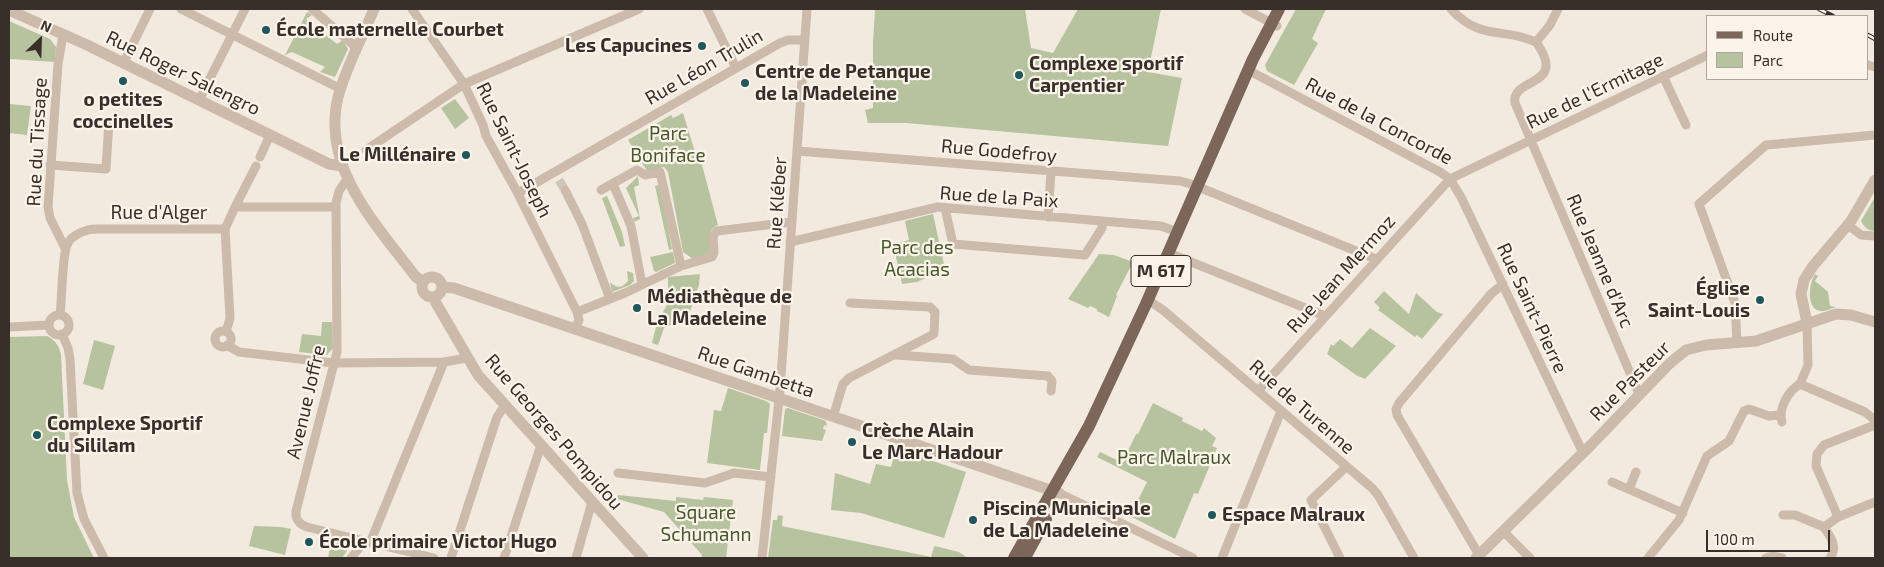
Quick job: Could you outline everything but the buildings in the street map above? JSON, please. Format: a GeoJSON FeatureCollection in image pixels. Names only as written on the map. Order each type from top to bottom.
{"type":"FeatureCollection","features":[{"type":"Feature","properties":{"kind":"main road","name":"M 617"},"geometry":{"type":"LineString","coordinates":[[1275,24],[1280,9]]}},
{"type":"Feature","properties":{"kind":"main road","name":"M 617"},"geometry":{"type":"LineString","coordinates":[[1024,558],[1038,534],[1056,492],[1148,300],[1238,93],[1275,24],[1286,9]]}},
{"type":"Feature","properties":{"kind":"main road","name":"M 617"},"geometry":{"type":"LineString","coordinates":[[1014,558],[1056,492]]}},
{"type":"Feature","properties":{"kind":"street"},"geometry":{"type":"LineString","coordinates":[[124,62],[150,9]]}},
{"type":"Feature","properties":{"kind":"street"},"geometry":{"type":"LineString","coordinates":[[181,9],[341,89]]}},
{"type":"Feature","properties":{"kind":"street"},"geometry":{"type":"LineString","coordinates":[[199,100],[244,9]]}},
{"type":"Feature","properties":{"kind":"street"},"geometry":{"type":"LineString","coordinates":[[312,9],[358,48]]}},
{"type":"Feature","properties":{"kind":"street"},"geometry":{"type":"LineString","coordinates":[[374,9],[341,89],[335,127],[336,144],[347,179],[377,226],[415,276],[423,282]]}},
{"type":"Feature","properties":{"kind":"street","name":"Rue Saint-Joseph"},"geometry":{"type":"LineString","coordinates":[[412,9],[464,84],[485,133],[518,193],[577,312]]}},
{"type":"Feature","properties":{"kind":"street"},"geometry":{"type":"LineString","coordinates":[[366,150],[464,84],[639,9]]}},
{"type":"Feature","properties":{"kind":"street"},"geometry":{"type":"LineString","coordinates":[[707,9],[736,68]]}},
{"type":"Feature","properties":{"kind":"street","name":"Rue Kléber"},"geometry":{"type":"LineString","coordinates":[[762,558],[779,399],[807,9]]}},
{"type":"Feature","properties":{"kind":"street"},"geometry":{"type":"LineString","coordinates":[[1245,9],[1275,24]]}},
{"type":"Feature","properties":{"kind":"street"},"geometry":{"type":"LineString","coordinates":[[1451,9],[1462,20],[1485,31],[1513,35],[1536,42],[1550,25],[1558,9]]}},
{"type":"Feature","properties":{"kind":"street","name":"Rue Roger Salengro"},"geometry":{"type":"LineString","coordinates":[[9,10],[124,62],[332,165],[342,166]]}},
{"type":"Feature","properties":{"kind":"street","name":"Rue du Tissage"},"geometry":{"type":"LineString","coordinates":[[63,35],[58,64],[48,214],[66,248]]}},
{"type":"Feature","properties":{"kind":"street","name":"Rue Léon Trulin"},"geometry":{"type":"LineString","coordinates":[[518,193],[557,176],[784,41],[805,40]]}},
{"type":"Feature","properties":{"kind":"street","name":"Rue Jeanne d'Arc"},"geometry":{"type":"LineString","coordinates":[[1536,42],[1544,57],[1544,70],[1536,81],[1518,90],[1515,96],[1515,103],[1638,394]]}},
{"type":"Feature","properties":{"kind":"street","name":"Rue de l'Ermitage"},"geometry":{"type":"LineString","coordinates":[[1496,157],[1706,56]]}},
{"type":"Feature","properties":{"kind":"street","name":"Rue de la Concorde"},"geometry":{"type":"LineString","coordinates":[[1250,70],[1450,179],[1496,157]]}},
{"type":"Feature","properties":{"kind":"street"},"geometry":{"type":"LineString","coordinates":[[1663,76],[1686,125]]}},
{"type":"Feature","properties":{"kind":"street"},"geometry":{"type":"LineString","coordinates":[[50,165],[106,170],[109,122]]}},
{"type":"Feature","properties":{"kind":"street"},"geometry":{"type":"LineString","coordinates":[[235,207],[270,135]]}},
{"type":"Feature","properties":{"kind":"street"},"geometry":{"type":"LineString","coordinates":[[1737,343],[1735,303],[1699,204],[1766,145],[1875,135]]}},
{"type":"Feature","properties":{"kind":"street","name":"Rue Godefroy"},"geometry":{"type":"LineString","coordinates":[[797,150],[1180,181],[1376,260]]}},
{"type":"Feature","properties":{"kind":"street"},"geometry":{"type":"LineString","coordinates":[[601,190],[637,170],[644,176],[660,172],[681,266]]}},
{"type":"Feature","properties":{"kind":"street"},"geometry":{"type":"LineString","coordinates":[[1048,217],[1051,171]]}},
{"type":"Feature","properties":{"kind":"street","name":"Avenue Joffre"},"geometry":{"type":"LineString","coordinates":[[347,179],[337,195],[336,207],[338,348],[296,514],[297,521],[304,526],[367,542]]}},
{"type":"Feature","properties":{"kind":"street","name":"Rue Jean Mermoz"},"geometry":{"type":"LineString","coordinates":[[1258,391],[1450,179]]}},
{"type":"Feature","properties":{"kind":"street","name":"Rue Saint-Pierre"},"geometry":{"type":"LineString","coordinates":[[1450,179],[1459,192],[1583,452]]}},
{"type":"Feature","properties":{"kind":"street"},"geometry":{"type":"LineString","coordinates":[[1723,446],[1731,437],[1744,411],[1747,409],[1781,419],[1790,392],[1800,384],[1808,365],[1807,323],[1801,299],[1802,284],[1809,271],[1860,208],[1875,180]]}},
{"type":"Feature","properties":{"kind":"street"},"geometry":{"type":"LineString","coordinates":[[613,184],[631,226],[642,284]]}},
{"type":"Feature","properties":{"kind":"street"},"geometry":{"type":"LineString","coordinates":[[565,190],[582,224],[610,300]]}},
{"type":"Feature","properties":{"kind":"street","name":"Rue d'Alger"},"geometry":{"type":"LineString","coordinates":[[66,248],[72,238],[90,229],[225,229],[235,207],[336,207]]}},
{"type":"Feature","properties":{"kind":"street"},"geometry":{"type":"LineString","coordinates":[[945,208],[953,244],[1085,255],[1102,228],[1102,222]]}},
{"type":"Feature","properties":{"kind":"street","name":"Rue de la Paix"},"geometry":{"type":"LineString","coordinates":[[790,242],[927,209],[945,208],[1161,226],[1178,232]]}},
{"type":"Feature","properties":{"kind":"street"},"geometry":{"type":"LineString","coordinates":[[575,329],[578,320],[577,312],[610,300],[681,266],[712,257],[714,253],[713,236],[717,231],[791,222]]}},
{"type":"Feature","properties":{"kind":"street"},"geometry":{"type":"LineString","coordinates":[[1848,225],[1861,235],[1875,236]]}},
{"type":"Feature","properties":{"kind":"street"},"geometry":{"type":"LineString","coordinates":[[225,229],[230,318],[226,332],[230,338],[227,345]]}},
{"type":"Feature","properties":{"kind":"street"},"geometry":{"type":"LineString","coordinates":[[60,315],[66,248]]}},
{"type":"Feature","properties":{"kind":"street"},"geometry":{"type":"LineString","coordinates":[[1169,253],[1325,316]]}},
{"type":"Feature","properties":{"kind":"street"},"geometry":{"type":"LineString","coordinates":[[434,277],[442,287],[434,297],[424,293],[422,288],[423,282],[428,278],[434,277]]}},
{"type":"Feature","properties":{"kind":"street"},"geometry":{"type":"LineString","coordinates":[[1477,556],[1397,415],[1396,409],[1399,403],[1491,294],[1503,284]]}},
{"type":"Feature","properties":{"kind":"street","name":"Rue Gambetta"},"geometry":{"type":"LineString","coordinates":[[442,287],[454,288],[1056,492]]}},
{"type":"Feature","properties":{"kind":"street","name":"Rue Georges Pompidou"},"geometry":{"type":"LineString","coordinates":[[434,297],[478,375],[643,558]]}},
{"type":"Feature","properties":{"kind":"street","name":"Rue de Turenne"},"geometry":{"type":"LineString","coordinates":[[1148,300],[1164,310],[1378,495],[1414,558]]}},
{"type":"Feature","properties":{"kind":"street"},"geometry":{"type":"LineString","coordinates":[[833,417],[843,384],[849,378],[934,334],[935,312],[930,307],[850,303]]}},
{"type":"Feature","properties":{"kind":"street","name":"Rue Pasteur"},"geometry":{"type":"LineString","coordinates":[[1477,556],[1583,452],[1638,394],[1677,356],[1686,350],[1706,345],[1756,341],[1807,323],[1841,314],[1875,322]]}},
{"type":"Feature","properties":{"kind":"street"},"geometry":{"type":"LineString","coordinates":[[60,315],[66,318],[69,324],[67,331],[62,334],[53,333],[49,324],[54,317],[60,315]]}},
{"type":"Feature","properties":{"kind":"street"},"geometry":{"type":"LineString","coordinates":[[9,327],[49,324]]}},
{"type":"Feature","properties":{"kind":"street"},"geometry":{"type":"LineString","coordinates":[[226,332],[218,332],[215,339],[217,344],[220,346],[227,345],[239,352],[334,364],[444,362],[467,358]]}},
{"type":"Feature","properties":{"kind":"street"},"geometry":{"type":"LineString","coordinates":[[62,334],[70,359],[77,492],[84,519],[104,558]]}},
{"type":"Feature","properties":{"kind":"street"},"geometry":{"type":"LineString","coordinates":[[896,355],[953,359],[969,370],[1048,376],[1052,381],[1051,391]]}},
{"type":"Feature","properties":{"kind":"street"},"geometry":{"type":"LineString","coordinates":[[351,558],[367,542],[444,362]]}},
{"type":"Feature","properties":{"kind":"street"},"geometry":{"type":"LineString","coordinates":[[1800,384],[1865,412],[1875,420]]}},
{"type":"Feature","properties":{"kind":"street"},"geometry":{"type":"LineString","coordinates":[[451,558],[497,417],[505,405]]}},
{"type":"Feature","properties":{"kind":"street"},"geometry":{"type":"LineString","coordinates":[[1222,558],[1281,411]]}},
{"type":"Feature","properties":{"kind":"street"},"geometry":{"type":"LineString","coordinates":[[1838,517],[1816,466],[1818,454],[1824,445],[1875,425]]}},
{"type":"Feature","properties":{"kind":"street"},"geometry":{"type":"LineString","coordinates":[[504,558],[541,445]]}},
{"type":"Feature","properties":{"kind":"street"},"geometry":{"type":"LineString","coordinates":[[1648,558],[1683,513],[1705,459],[1714,450],[1723,446],[1738,446]]}},
{"type":"Feature","properties":{"kind":"street"},"geometry":{"type":"LineString","coordinates":[[1340,558],[1311,500],[1346,467]]}},
{"type":"Feature","properties":{"kind":"street"},"geometry":{"type":"LineString","coordinates":[[1629,490],[1636,472]]}},
{"type":"Feature","properties":{"kind":"street"},"geometry":{"type":"LineString","coordinates":[[618,473],[705,483],[734,473],[771,477]]}},
{"type":"Feature","properties":{"kind":"street"},"geometry":{"type":"LineString","coordinates":[[1612,482],[1683,513]]}},
{"type":"Feature","properties":{"kind":"street"},"geometry":{"type":"LineString","coordinates":[[1056,492],[1193,558]]}},
{"type":"Feature","properties":{"kind":"street"},"geometry":{"type":"LineString","coordinates":[[576,558],[592,502]]}},
{"type":"Feature","properties":{"kind":"street"},"geometry":{"type":"LineString","coordinates":[[1824,527],[1838,517],[1875,502]]}},
{"type":"Feature","properties":{"kind":"street"},"geometry":{"type":"LineString","coordinates":[[1783,515],[1795,515],[1824,527],[1834,546],[1830,558]]}},
{"type":"Feature","properties":{"kind":"street"},"geometry":{"type":"LineString","coordinates":[[1503,530],[1530,558]]}},
{"type":"Feature","properties":{"kind":"street"},"geometry":{"type":"LineString","coordinates":[[367,542],[434,558]]}},
{"type":"Feature","properties":{"kind":"street"},"geometry":{"type":"LineString","coordinates":[[1766,558],[1772,556],[1782,558]]}},
{"type":"Feature","properties":{"kind":"green space","name":"Complexe sportif Carpentier"},"geometry":{"type":"Polygon","coordinates":[[[875,9],[1025,9],[1031,48],[1053,53],[1078,9],[1161,9],[1148,72],[1182,78],[1168,146],[906,123],[868,123],[865,110],[873,108],[875,9]]]}},
{"type":"Feature","properties":{"kind":"green space"},"geometry":{"type":"Polygon","coordinates":[[[1296,9],[1326,9],[1312,39],[1318,43],[1294,85],[1267,71],[1265,65],[1296,9]]]}},
{"type":"Feature","properties":{"kind":"green space"},"geometry":{"type":"Polygon","coordinates":[[[307,12],[312,15],[306,19],[337,44],[343,40],[348,49],[335,77],[320,72],[325,67],[292,52],[285,55],[307,12]]]}},
{"type":"Feature","properties":{"kind":"green space"},"geometry":{"type":"Polygon","coordinates":[[[9,21],[50,39],[56,47],[55,62],[9,59],[9,21]]]}},
{"type":"Feature","properties":{"kind":"green space"},"geometry":{"type":"Polygon","coordinates":[[[455,99],[469,118],[455,129],[441,108],[455,99]]]}},
{"type":"Feature","properties":{"kind":"green space"},"geometry":{"type":"Polygon","coordinates":[[[9,104],[31,106],[27,135],[9,133],[9,104]]]}},
{"type":"Feature","properties":{"kind":"green space","name":"Parc Boniface"},"geometry":{"type":"Polygon","coordinates":[[[683,113],[698,162],[701,161],[718,225],[710,233],[710,253],[693,259],[683,252],[668,172],[664,167],[647,171],[628,140],[671,115],[673,118],[683,113]]]}},
{"type":"Feature","properties":{"kind":"green space"},"geometry":{"type":"Polygon","coordinates":[[[638,176],[639,185],[634,187],[640,219],[634,222],[633,218],[639,216],[626,188],[638,176]]]}},
{"type":"Feature","properties":{"kind":"green space"},"geometry":{"type":"Polygon","coordinates":[[[660,185],[672,249],[669,250],[655,186],[660,185]]]}},
{"type":"Feature","properties":{"kind":"green space"},"geometry":{"type":"Polygon","coordinates":[[[607,196],[622,232],[625,246],[620,247],[602,198],[607,196]]]}},
{"type":"Feature","properties":{"kind":"green space"},"geometry":{"type":"Polygon","coordinates":[[[1875,197],[1875,231],[1866,228],[1861,221],[1875,197]]]}},
{"type":"Feature","properties":{"kind":"green space","name":"Parc des Acacias"},"geometry":{"type":"Polygon","coordinates":[[[933,214],[945,269],[917,282],[902,284],[893,244],[909,240],[905,221],[933,214]]]}},
{"type":"Feature","properties":{"kind":"green space"},"geometry":{"type":"Polygon","coordinates":[[[673,252],[675,263],[656,272],[654,271],[650,257],[673,252]]]}},
{"type":"Feature","properties":{"kind":"green space"},"geometry":{"type":"Polygon","coordinates":[[[1099,254],[1114,255],[1133,262],[1116,295],[1109,317],[1097,311],[1097,309],[1090,306],[1088,308],[1068,299],[1099,254]]]}},
{"type":"Feature","properties":{"kind":"green space"},"geometry":{"type":"Polygon","coordinates":[[[627,271],[633,273],[634,281],[630,285],[612,292],[610,282],[617,287],[624,285],[628,281],[627,271]]]}},
{"type":"Feature","properties":{"kind":"green space"},"geometry":{"type":"Polygon","coordinates":[[[700,274],[699,285],[688,317],[664,328],[658,345],[652,343],[657,323],[668,303],[668,277],[700,274]]]}},
{"type":"Feature","properties":{"kind":"green space"},"geometry":{"type":"Polygon","coordinates":[[[1815,274],[1818,276],[1815,281],[1828,292],[1830,306],[1836,307],[1820,311],[1812,306],[1810,289],[1815,274]]]}},
{"type":"Feature","properties":{"kind":"green space"},"geometry":{"type":"Polygon","coordinates":[[[1384,291],[1409,314],[1416,293],[1437,312],[1443,314],[1422,339],[1417,335],[1415,337],[1378,310],[1380,308],[1374,302],[1384,291]]]}},
{"type":"Feature","properties":{"kind":"green space"},"geometry":{"type":"Polygon","coordinates":[[[322,322],[332,322],[333,348],[327,355],[299,352],[302,334],[321,336],[322,322]]]}},
{"type":"Feature","properties":{"kind":"green space"},"geometry":{"type":"Polygon","coordinates":[[[1370,328],[1396,346],[1365,379],[1356,375],[1327,354],[1331,344],[1333,346],[1340,339],[1352,348],[1370,328]]]}},
{"type":"Feature","properties":{"kind":"green space","name":"Complexe Sportif du Sililam"},"geometry":{"type":"Polygon","coordinates":[[[47,336],[57,344],[61,355],[67,480],[74,517],[94,558],[9,558],[9,337],[47,336]]]}},
{"type":"Feature","properties":{"kind":"green space"},"geometry":{"type":"Polygon","coordinates":[[[94,340],[115,346],[103,390],[83,384],[94,340]]]}},
{"type":"Feature","properties":{"kind":"green space"},"geometry":{"type":"Polygon","coordinates":[[[728,388],[770,404],[767,433],[764,433],[760,470],[707,463],[714,410],[721,411],[728,388]]]}},
{"type":"Feature","properties":{"kind":"green space","name":"Parc Malraux"},"geometry":{"type":"Polygon","coordinates":[[[1153,403],[1183,418],[1182,421],[1202,431],[1204,428],[1216,438],[1212,446],[1217,448],[1198,494],[1194,493],[1175,539],[1130,516],[1147,482],[1097,457],[1100,452],[1123,463],[1153,403]]]}},
{"type":"Feature","properties":{"kind":"green space"},"geometry":{"type":"Polygon","coordinates":[[[788,408],[826,421],[827,426],[824,425],[823,429],[826,430],[822,441],[782,436],[785,409],[788,408]]]}},
{"type":"Feature","properties":{"kind":"green space"},"geometry":{"type":"Polygon","coordinates":[[[896,449],[966,472],[944,538],[861,513],[831,510],[835,473],[870,484],[876,464],[891,467],[896,449]]]}},
{"type":"Feature","properties":{"kind":"green space","name":"Square Schumann"},"geometry":{"type":"Polygon","coordinates":[[[618,495],[676,501],[676,497],[703,500],[704,497],[733,500],[726,558],[702,558],[702,555],[664,512],[617,499],[618,495]]]}},
{"type":"Feature","properties":{"kind":"green space"},"geometry":{"type":"Polygon","coordinates":[[[778,515],[783,516],[782,526],[931,557],[935,546],[959,552],[968,558],[768,558],[773,520],[777,520],[778,515]]]}},
{"type":"Feature","properties":{"kind":"green space"},"geometry":{"type":"Polygon","coordinates":[[[254,526],[291,529],[285,555],[249,546],[254,526]]]}},
{"type":"Feature","properties":{"kind":"green space"},"geometry":{"type":"Polygon","coordinates":[[[336,542],[348,545],[347,551],[342,558],[328,558],[330,548],[334,549],[336,542]]]}},
{"type":"Feature","properties":{"kind":"tunnel"},"geometry":{"type":"LineString","coordinates":[[559,180],[565,190]]}},
{"type":"Feature","properties":{"kind":"railway"},"geometry":{"type":"LineString","coordinates":[[1819,9],[1831,15]]}},
{"type":"Feature","properties":{"kind":"railway"},"geometry":{"type":"LineString","coordinates":[[1869,36],[1875,39]]}},
{"type":"Feature","properties":{"kind":"place","name":"École maternelle Courbet"},"geometry":{"type":"Point","coordinates":[266,30]}},
{"type":"Feature","properties":{"kind":"place","name":"Les Capucines"},"geometry":{"type":"Point","coordinates":[702,46]}},
{"type":"Feature","properties":{"kind":"place","name":"Complexe sportif Carpentier"},"geometry":{"type":"Point","coordinates":[1019,75]}},
{"type":"Feature","properties":{"kind":"place","name":"o petites coccinelles"},"geometry":{"type":"Point","coordinates":[123,81]}},
{"type":"Feature","properties":{"kind":"place","name":"Centre de Petanque de la Madeleine"},"geometry":{"type":"Point","coordinates":[745,83]}},
{"type":"Feature","properties":{"kind":"place","name":"Le Millénaire"},"geometry":{"type":"Point","coordinates":[466,155]}},
{"type":"Feature","properties":{"kind":"place","name":"Église Saint-Louis"},"geometry":{"type":"Point","coordinates":[1760,300]}},
{"type":"Feature","properties":{"kind":"place","name":"Médiathèque de La Madeleine"},"geometry":{"type":"Point","coordinates":[637,308]}},
{"type":"Feature","properties":{"kind":"place","name":"Complexe Sportif du Sililam"},"geometry":{"type":"Point","coordinates":[37,435]}},
{"type":"Feature","properties":{"kind":"place","name":"Crèche Alain Le Marc Hadour"},"geometry":{"type":"Point","coordinates":[852,442]}},
{"type":"Feature","properties":{"kind":"place","name":"Espace Malraux"},"geometry":{"type":"Point","coordinates":[1212,515]}},
{"type":"Feature","properties":{"kind":"place","name":"Piscine Municipale de La Madeleine"},"geometry":{"type":"Point","coordinates":[973,520]}},
{"type":"Feature","properties":{"kind":"place","name":"École primaire Victor Hugo"},"geometry":{"type":"Point","coordinates":[309,542]}}]}
